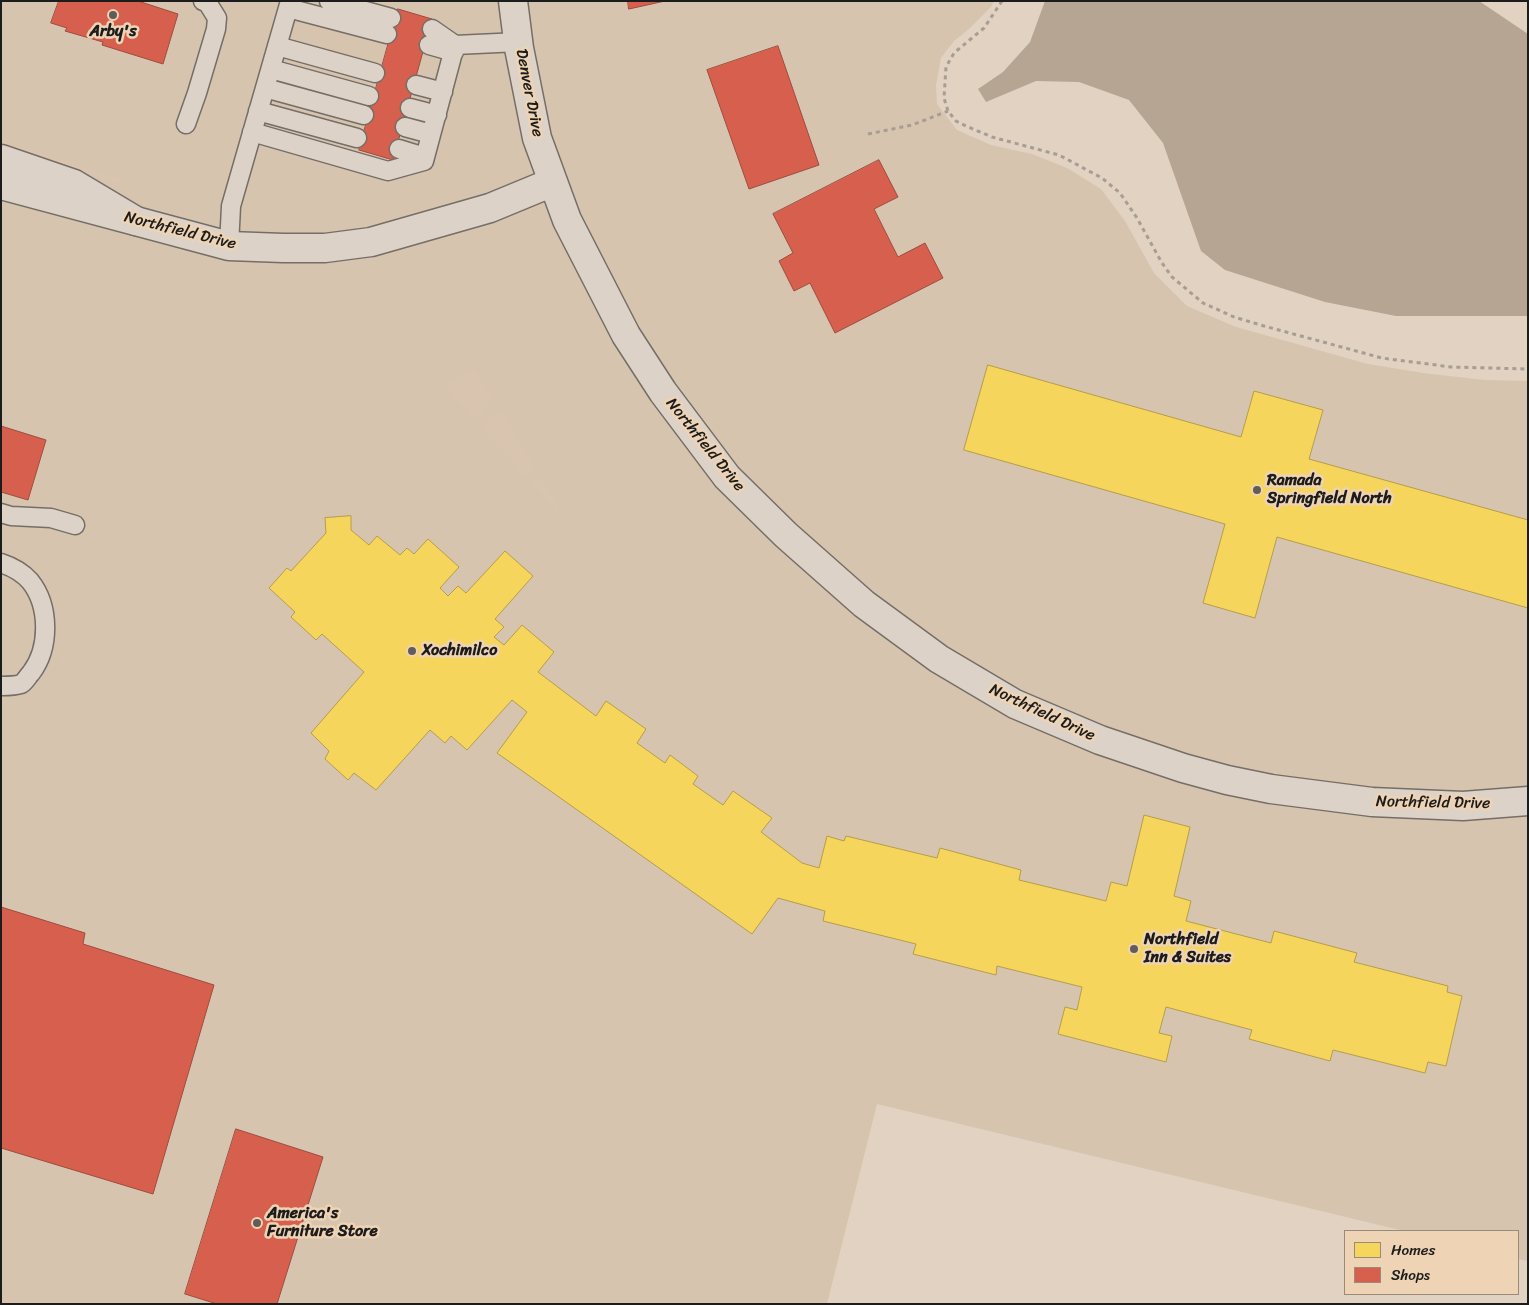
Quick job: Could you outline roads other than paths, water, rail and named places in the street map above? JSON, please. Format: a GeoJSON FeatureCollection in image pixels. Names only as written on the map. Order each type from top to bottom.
{"type":"FeatureCollection","features":[{"type":"Feature","properties":{"kind":"street","name":"Denver Drive"},"geometry":{"type":"LineString","coordinates":[[513,1],[537,138],[553,182]]}},
{"type":"Feature","properties":{"kind":"street"},"geometry":{"type":"LineString","coordinates":[[1,159],[74,184],[136,221]]}},
{"type":"Feature","properties":{"kind":"street","name":"Northfield Drive"},"geometry":{"type":"LineString","coordinates":[[1,185],[229,246],[325,248],[371,242],[490,208],[553,182],[567,220],[626,335],[663,392],[727,477],[786,535],[864,604],[939,659],[1015,704],[1063,725],[1137,753],[1227,780],[1271,789],[1372,802],[1463,806],[1528,801]]}},
{"type":"Feature","properties":{"kind":"lane"},"geometry":{"type":"LineString","coordinates":[[186,124],[216,29],[217,18],[207,2],[204,1]]}},
{"type":"Feature","properties":{"kind":"lane"},"geometry":{"type":"LineString","coordinates":[[229,246],[231,206],[289,4],[389,26],[329,1]]}},
{"type":"Feature","properties":{"kind":"lane"},"geometry":{"type":"LineString","coordinates":[[431,37],[455,49],[519,42]]}},
{"type":"Feature","properties":{"kind":"lane"},"geometry":{"type":"LineString","coordinates":[[277,46],[375,73]]}},
{"type":"Feature","properties":{"kind":"lane"},"geometry":{"type":"LineString","coordinates":[[252,132],[388,171],[424,160],[455,49]]}},
{"type":"Feature","properties":{"kind":"lane"},"geometry":{"type":"LineString","coordinates":[[271,69],[369,96]]}},
{"type":"Feature","properties":{"kind":"lane"},"geometry":{"type":"LineString","coordinates":[[416,85],[443,92]]}},
{"type":"Feature","properties":{"kind":"lane"},"geometry":{"type":"LineString","coordinates":[[265,88],[364,115]]}},
{"type":"Feature","properties":{"kind":"lane"},"geometry":{"type":"LineString","coordinates":[[410,108],[437,115]]}},
{"type":"Feature","properties":{"kind":"lane"},"geometry":{"type":"LineString","coordinates":[[258,110],[357,138]]}},
{"type":"Feature","properties":{"kind":"lane"},"geometry":{"type":"LineString","coordinates":[[405,127],[431,134]]}},
{"type":"Feature","properties":{"kind":"lane"},"geometry":{"type":"LineString","coordinates":[[400,149],[425,157]]}},
{"type":"Feature","properties":{"kind":"lane"},"geometry":{"type":"LineString","coordinates":[[1,513],[11,516],[51,518],[75,525]]}},
{"type":"Feature","properties":{"kind":"lane"},"geometry":{"type":"LineString","coordinates":[[1,563],[17,569],[31,582],[39,597],[45,619],[43,651],[38,663],[22,683],[1,686]]}},
{"type":"Feature","properties":{"kind":"place","name":"Arby's"},"geometry":{"type":"Point","coordinates":[113,15]}},
{"type":"Feature","properties":{"kind":"place","name":"Ramada Springfield North"},"geometry":{"type":"Point","coordinates":[1257,490]}},
{"type":"Feature","properties":{"kind":"place","name":"Xochimilco"},"geometry":{"type":"Point","coordinates":[412,651]}},
{"type":"Feature","properties":{"kind":"place","name":"Northfield Inn & Suites"},"geometry":{"type":"Point","coordinates":[1134,949]}},
{"type":"Feature","properties":{"kind":"place","name":"America's Furniture Store"},"geometry":{"type":"Point","coordinates":[257,1223]}}]}
